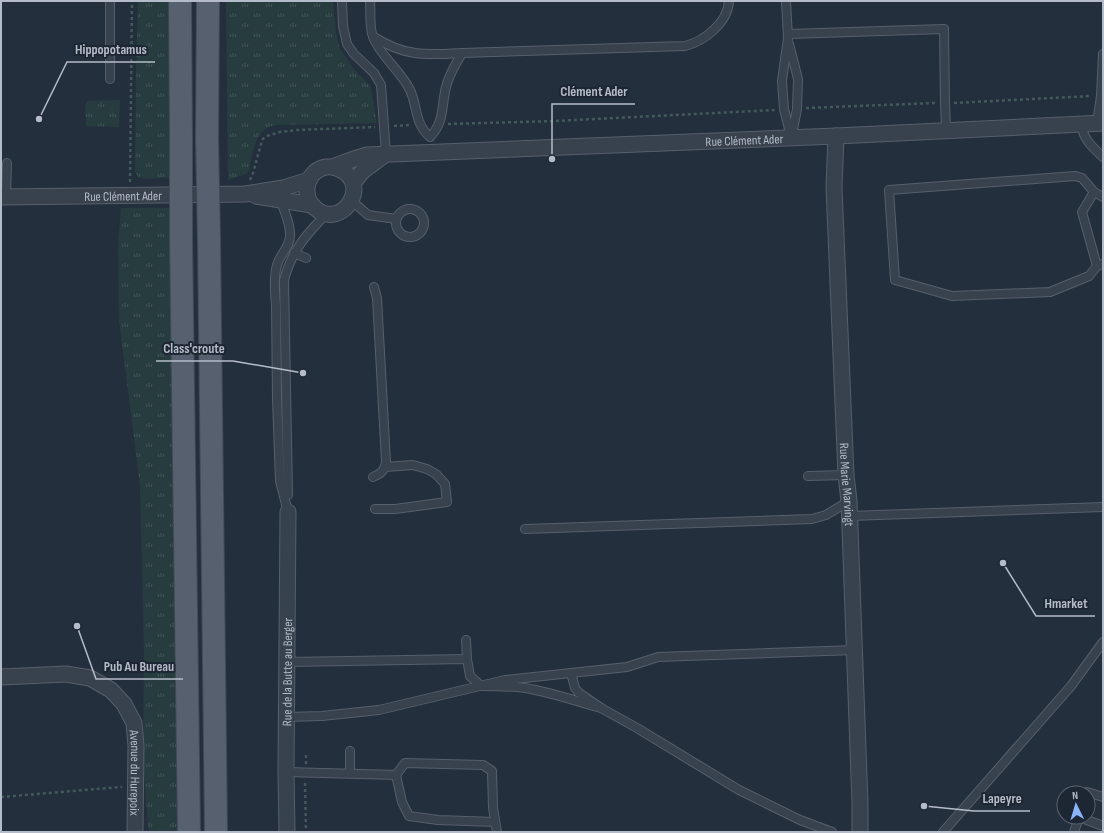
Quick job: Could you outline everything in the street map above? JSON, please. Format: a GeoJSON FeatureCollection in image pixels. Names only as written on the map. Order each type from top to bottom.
{"type":"FeatureCollection","features":[{"type":"Feature","properties":{"kind":"main road"},"geometry":{"type":"LineString","coordinates":[[180,1],[181,239],[189,832]]}},
{"type":"Feature","properties":{"kind":"main road"},"geometry":{"type":"LineString","coordinates":[[208,1],[207,138],[216,832]]}},
{"type":"Feature","properties":{"kind":"street","name":"Rue Clément Ader"},"geometry":{"type":"LineString","coordinates":[[4,197],[245,194],[283,188],[309,180],[319,170],[367,155],[791,138],[1100,123]]}},
{"type":"Feature","properties":{"kind":"street","name":"Rue Marie Marvingt"},"geometry":{"type":"LineString","coordinates":[[836,136],[834,187],[846,475],[850,516],[860,832]]}},
{"type":"Feature","properties":{"kind":"street"},"geometry":{"type":"LineString","coordinates":[[353,183],[363,171],[386,154]]}},
{"type":"Feature","properties":{"kind":"street"},"geometry":{"type":"LineString","coordinates":[[327,214],[334,214],[342,211],[352,201],[354,195],[353,183],[350,177],[345,172],[332,167]]}},
{"type":"Feature","properties":{"kind":"street"},"geometry":{"type":"LineString","coordinates":[[309,180],[307,193],[312,205]]}},
{"type":"Feature","properties":{"kind":"street","name":"Rue Clément Ader"},"geometry":{"type":"LineString","coordinates":[[245,194],[312,205],[316,209],[327,214]]}},
{"type":"Feature","properties":{"kind":"street","name":"Rue de la Butte au Berger"},"geometry":{"type":"LineString","coordinates":[[287,832],[288,512]]}},
{"type":"Feature","properties":{"kind":"street","name":"Avenue du Hurepoix"},"geometry":{"type":"LineString","coordinates":[[1,677],[66,674],[90,678],[111,690],[124,704],[134,723],[136,746],[135,832]]}},
{"type":"Feature","properties":{"kind":"lane"},"geometry":{"type":"LineString","coordinates":[[110,1],[110,79]]}},
{"type":"Feature","properties":{"kind":"lane"},"geometry":{"type":"LineString","coordinates":[[342,1],[343,26],[347,44],[354,54],[374,73],[381,84],[386,154]]}},
{"type":"Feature","properties":{"kind":"lane"},"geometry":{"type":"LineString","coordinates":[[370,1],[373,37],[410,91],[420,125],[430,137],[431,152]]}},
{"type":"Feature","properties":{"kind":"lane"},"geometry":{"type":"LineString","coordinates":[[373,37],[386,44],[409,52],[434,55],[685,46],[694,44],[714,30],[724,16],[729,1]]}},
{"type":"Feature","properties":{"kind":"lane"},"geometry":{"type":"LineString","coordinates":[[786,1],[788,36],[798,79],[797,109],[791,138]]}},
{"type":"Feature","properties":{"kind":"lane"},"geometry":{"type":"LineString","coordinates":[[788,36],[944,29],[946,130]]}},
{"type":"Feature","properties":{"kind":"lane"},"geometry":{"type":"LineString","coordinates":[[788,36],[782,81],[784,109],[791,138]]}},
{"type":"Feature","properties":{"kind":"lane"},"geometry":{"type":"LineString","coordinates":[[430,137],[440,124],[449,75],[462,53]]}},
{"type":"Feature","properties":{"kind":"lane"},"geometry":{"type":"LineString","coordinates":[[1100,123],[1103,54]]}},
{"type":"Feature","properties":{"kind":"lane"},"geometry":{"type":"LineString","coordinates":[[1081,124],[1083,136],[1103,157]]}},
{"type":"Feature","properties":{"kind":"lane"},"geometry":{"type":"LineString","coordinates":[[4,197],[7,163]]}},
{"type":"Feature","properties":{"kind":"lane"},"geometry":{"type":"LineString","coordinates":[[1094,192],[1082,212],[1100,265],[1089,276],[1050,292],[952,296],[895,280],[889,190],[1076,176],[1082,178],[1094,192],[1103,197]]}},
{"type":"Feature","properties":{"kind":"lane"},"geometry":{"type":"LineString","coordinates":[[281,201],[289,224],[290,235],[289,244],[277,265],[275,292],[277,399],[280,481],[288,512]]}},
{"type":"Feature","properties":{"kind":"lane"},"geometry":{"type":"LineString","coordinates":[[352,201],[368,215],[396,219]]}},
{"type":"Feature","properties":{"kind":"lane"},"geometry":{"type":"LineString","coordinates":[[288,512],[284,280],[288,263],[294,253],[310,231],[327,214]]}},
{"type":"Feature","properties":{"kind":"lane"},"geometry":{"type":"LineString","coordinates":[[294,253],[306,258]]}},
{"type":"Feature","properties":{"kind":"lane"},"geometry":{"type":"LineString","coordinates":[[374,287],[377,306],[386,467]]}},
{"type":"Feature","properties":{"kind":"lane"},"geometry":{"type":"LineString","coordinates":[[275,292],[285,293]]}},
{"type":"Feature","properties":{"kind":"lane"},"geometry":{"type":"LineString","coordinates":[[373,477],[380,474],[386,467],[414,464],[436,474],[445,484],[447,502],[395,509],[375,509]]}},
{"type":"Feature","properties":{"kind":"lane"},"geometry":{"type":"LineString","coordinates":[[808,476],[846,475]]}},
{"type":"Feature","properties":{"kind":"lane"},"geometry":{"type":"LineString","coordinates":[[525,529],[812,519],[826,516],[849,501]]}},
{"type":"Feature","properties":{"kind":"lane"},"geometry":{"type":"LineString","coordinates":[[850,516],[1103,507]]}},
{"type":"Feature","properties":{"kind":"lane"},"geometry":{"type":"LineString","coordinates":[[466,640],[470,676],[481,686],[526,688],[601,708]]}},
{"type":"Feature","properties":{"kind":"lane"},"geometry":{"type":"LineString","coordinates":[[942,832],[946,830],[1071,686],[1103,642]]}},
{"type":"Feature","properties":{"kind":"lane"},"geometry":{"type":"LineString","coordinates":[[288,717],[322,716],[379,710],[506,680],[627,667],[658,657],[855,650]]}},
{"type":"Feature","properties":{"kind":"lane"},"geometry":{"type":"LineString","coordinates":[[288,662],[467,659]]}},
{"type":"Feature","properties":{"kind":"lane"},"geometry":{"type":"LineString","coordinates":[[571,673],[575,688],[579,693],[601,708],[739,790],[800,820],[832,832]]}},
{"type":"Feature","properties":{"kind":"lane"},"geometry":{"type":"LineString","coordinates":[[350,751],[350,773]]}},
{"type":"Feature","properties":{"kind":"lane"},"geometry":{"type":"LineString","coordinates":[[495,822],[438,820],[409,816],[402,802],[396,775],[405,763],[483,764],[492,771],[493,808],[497,832]]}},
{"type":"Feature","properties":{"kind":"lane"},"geometry":{"type":"LineString","coordinates":[[286,772],[396,775]]}},
{"type":"Feature","properties":{"kind":"path"},"geometry":{"type":"LineString","coordinates":[[130,196],[132,1]]}},
{"type":"Feature","properties":{"kind":"path"},"geometry":{"type":"LineString","coordinates":[[797,109],[1101,96]]}},
{"type":"Feature","properties":{"kind":"path"},"geometry":{"type":"LineString","coordinates":[[440,124],[555,121],[784,109]]}},
{"type":"Feature","properties":{"kind":"path"},"geometry":{"type":"LineString","coordinates":[[245,194],[246,185],[253,173],[261,144],[267,136],[280,132],[297,130],[420,125]]}},
{"type":"Feature","properties":{"kind":"path"},"geometry":{"type":"LineString","coordinates":[[306,752],[306,832]]}},
{"type":"Feature","properties":{"kind":"path"},"geometry":{"type":"LineString","coordinates":[[1,797],[136,786]]}},
{"type":"Feature","properties":{"kind":"green space"},"geometry":{"type":"Polygon","coordinates":[[[138,1],[170,1],[173,177],[145,179],[138,177],[135,172],[138,1]]]}},
{"type":"Feature","properties":{"kind":"green space"},"geometry":{"type":"Polygon","coordinates":[[[226,1],[333,1],[339,47],[353,68],[371,87],[377,123],[275,125],[268,127],[263,131],[256,143],[253,150],[249,171],[246,174],[228,180],[226,1]]]}},
{"type":"Feature","properties":{"kind":"green space"},"geometry":{"type":"Polygon","coordinates":[[[120,100],[119,127],[86,126],[85,105],[88,101],[120,100]]]}},
{"type":"Feature","properties":{"kind":"green space"},"geometry":{"type":"Polygon","coordinates":[[[121,208],[172,208],[179,832],[149,832],[148,824],[143,760],[144,651],[140,485],[119,320],[118,244],[121,208]]]}},
{"type":"Feature","properties":{"kind":"place","name":"Hippopotamus"},"geometry":{"type":"Point","coordinates":[39,119]}},
{"type":"Feature","properties":{"kind":"place","name":"Clément Ader"},"geometry":{"type":"Point","coordinates":[552,159]}},
{"type":"Feature","properties":{"kind":"place","name":"Class'croute"},"geometry":{"type":"Point","coordinates":[303,373]}},
{"type":"Feature","properties":{"kind":"place","name":"Hmarket"},"geometry":{"type":"Point","coordinates":[1003,563]}},
{"type":"Feature","properties":{"kind":"place","name":"Pub Au Bureau"},"geometry":{"type":"Point","coordinates":[77,626]}},
{"type":"Feature","properties":{"kind":"place","name":"Lapeyre"},"geometry":{"type":"Point","coordinates":[924,806]}}]}
